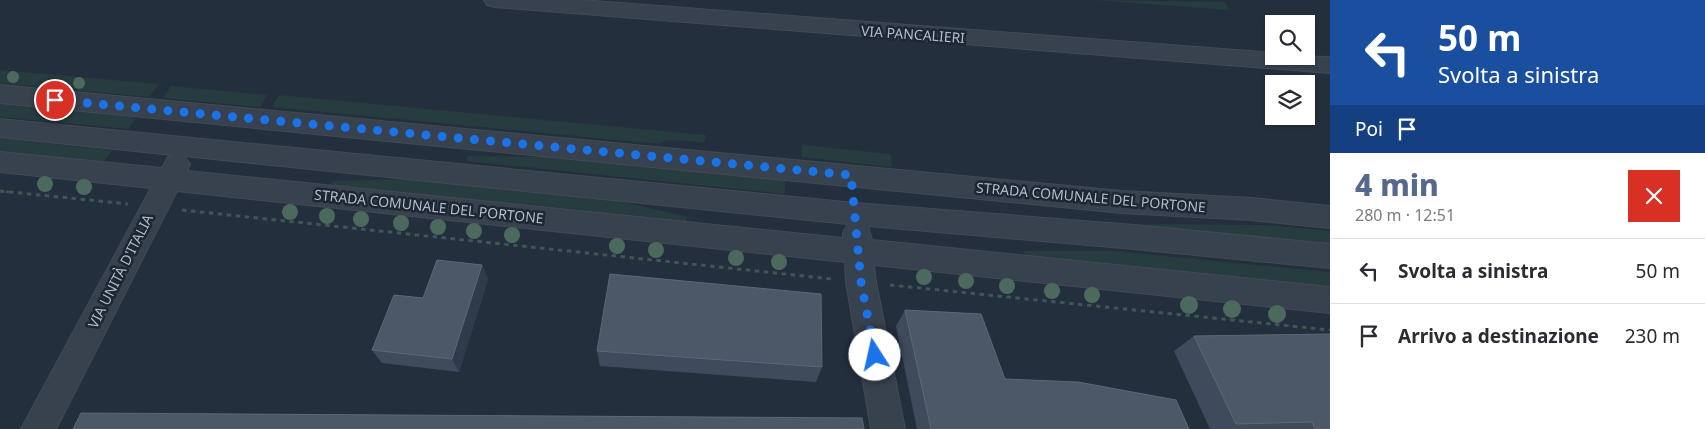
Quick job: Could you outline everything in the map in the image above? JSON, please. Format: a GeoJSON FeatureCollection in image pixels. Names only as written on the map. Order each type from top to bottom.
{"type":"FeatureCollection","features":[{"type":"Feature","properties":{"kind":"street","name":"VIA PANCALIERI"},"geometry":{"type":"LineString","coordinates":[[495,0],[878,32],[1330,65]]}},
{"type":"Feature","properties":{"kind":"street","name":"STRADA COMUNALE DEL PORTONE"},"geometry":{"type":"LineString","coordinates":[[0,94],[1122,202],[1252,209],[1330,217]]}},
{"type":"Feature","properties":{"kind":"street","name":"VIA UNITÀ D'ITALIA"},"geometry":{"type":"LineString","coordinates":[[38,429],[168,179],[206,114]]}},
{"type":"Feature","properties":{"kind":"street"},"geometry":{"type":"LineString","coordinates":[[0,128],[855,214],[1134,237],[1330,256]]}},
{"type":"Feature","properties":{"kind":"street","name":"STRADA COMUNALE DEL PORTONE"},"geometry":{"type":"LineString","coordinates":[[0,162],[1330,300]]}},
{"type":"Feature","properties":{"kind":"street"},"geometry":{"type":"LineString","coordinates":[[851,175],[861,282],[888,429]]}},
{"type":"Feature","properties":{"kind":"path"},"geometry":{"type":"LineString","coordinates":[[0,191],[1330,330]]}},
{"type":"Feature","properties":{"kind":"green space"},"geometry":{"type":"Polygon","coordinates":[[[1094,0],[1225,2],[1229,10],[1094,0]]]}},
{"type":"Feature","properties":{"kind":"green space"},"geometry":{"type":"Polygon","coordinates":[[[0,70],[159,84],[149,97],[0,83],[0,70]]]}},
{"type":"Feature","properties":{"kind":"green space"},"geometry":{"type":"Polygon","coordinates":[[[171,86],[267,95],[260,107],[163,98],[171,86]]]}},
{"type":"Feature","properties":{"kind":"green space"},"geometry":{"type":"Polygon","coordinates":[[[279,95],[706,135],[704,142],[667,140],[659,144],[272,107],[279,95]]]}},
{"type":"Feature","properties":{"kind":"green space"},"geometry":{"type":"Polygon","coordinates":[[[0,102],[121,114],[135,119],[128,129],[0,117],[0,102]]]}},
{"type":"Feature","properties":{"kind":"green space"},"geometry":{"type":"Polygon","coordinates":[[[0,138],[112,150],[101,165],[0,155],[0,138]]]}},
{"type":"Feature","properties":{"kind":"green space"},"geometry":{"type":"Polygon","coordinates":[[[802,145],[891,154],[892,167],[802,157],[802,145]]]}},
{"type":"Feature","properties":{"kind":"green space"},"geometry":{"type":"Polygon","coordinates":[[[468,156],[569,157],[785,179],[785,194],[466,161],[468,156]]]}},
{"type":"Feature","properties":{"kind":"green space"},"geometry":{"type":"Polygon","coordinates":[[[409,179],[611,199],[687,217],[685,225],[329,188],[332,181],[409,179]]]}},
{"type":"Feature","properties":{"kind":"green space"},"geometry":{"type":"Polygon","coordinates":[[[1147,224],[1265,225],[1330,231],[1330,247],[1149,230],[1147,224]]]}},
{"type":"Feature","properties":{"kind":"green space"},"geometry":{"type":"Polygon","coordinates":[[[1024,251],[1113,251],[1330,272],[1330,291],[1025,260],[1024,251]]]}},
{"type":"Feature","properties":{"kind":"building"},"geometry":{"type":"Polygon","coordinates":[[[437,260],[482,265],[452,359],[372,350],[394,295],[423,298],[437,260]]]}},
{"type":"Feature","properties":{"kind":"building"},"geometry":{"type":"Polygon","coordinates":[[[610,274],[821,294],[822,367],[597,351],[610,274]]]}},
{"type":"Feature","properties":{"kind":"building"},"geometry":{"type":"Polygon","coordinates":[[[905,310],[981,314],[1005,379],[1078,382],[1176,400],[1189,429],[931,429],[905,310]]]}},
{"type":"Feature","properties":{"kind":"building"},"geometry":{"type":"Polygon","coordinates":[[[1330,334],[1330,429],[1315,429],[1312,422],[1236,424],[1194,336],[1330,334]]]}},
{"type":"Feature","properties":{"kind":"building"},"geometry":{"type":"Polygon","coordinates":[[[81,413],[862,418],[864,429],[73,429],[81,413]]]}},
{"type":"Feature","properties":{"kind":"route"},"geometry":{"type":"LineString","coordinates":[[55,100],[851,175],[861,282],[875,355]]}}]}
